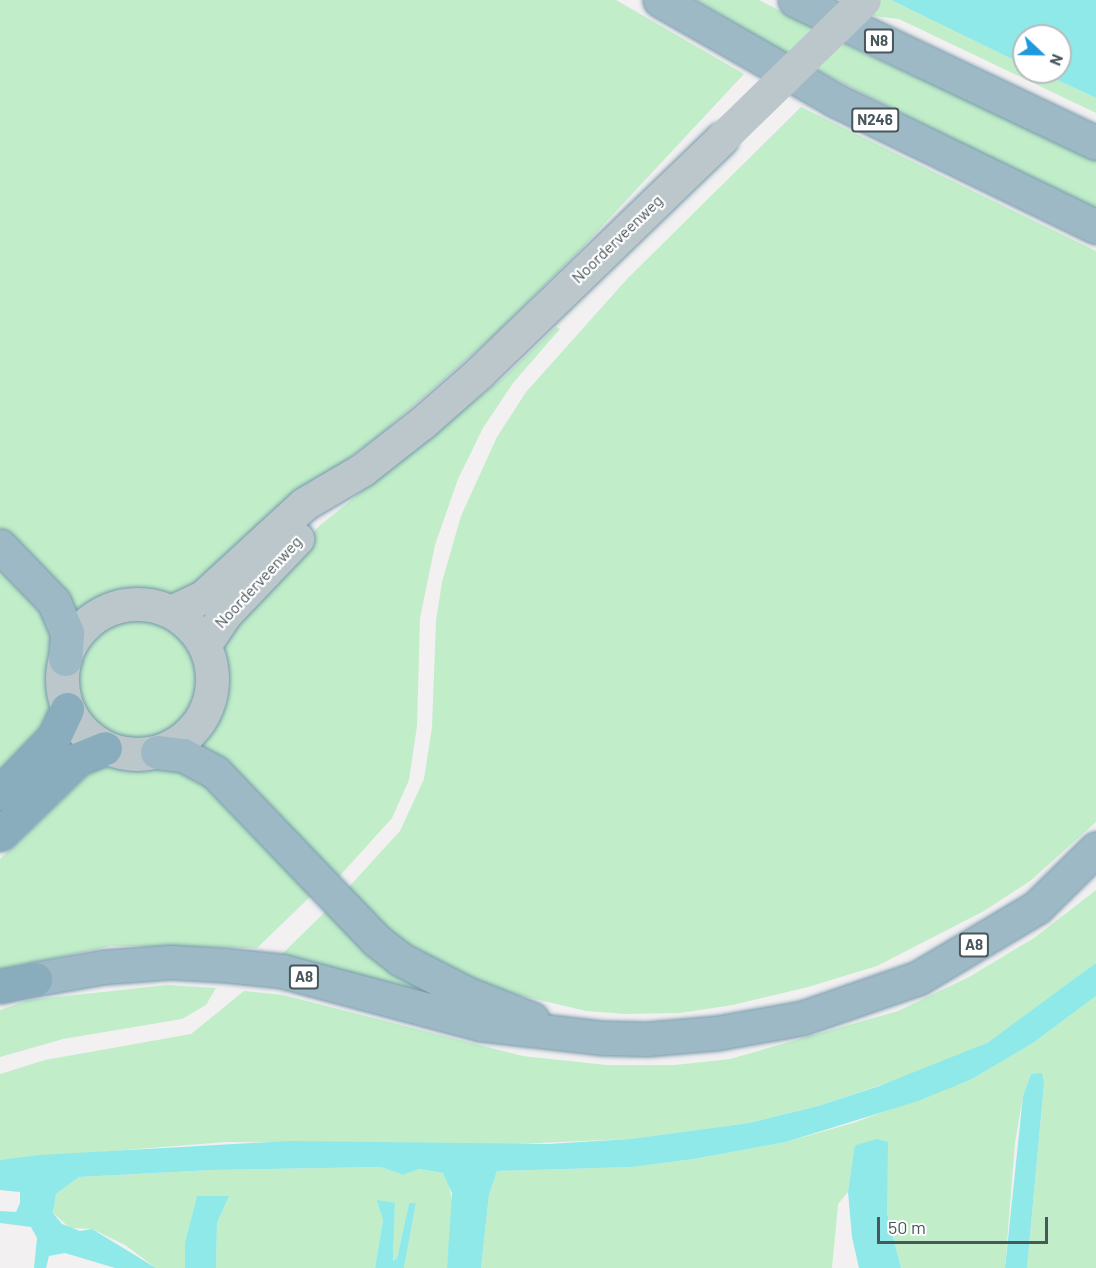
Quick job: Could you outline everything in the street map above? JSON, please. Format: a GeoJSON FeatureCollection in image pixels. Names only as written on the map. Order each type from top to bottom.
{"type":"FeatureCollection","features":[{"type":"Feature","properties":{"kind":"highway","name":"N246"},"geometry":{"type":"LineString","coordinates":[[660,0],[874,120],[1096,227]]}},
{"type":"Feature","properties":{"kind":"highway","name":"N8"},"geometry":{"type":"LineString","coordinates":[[795,0],[1096,143]]}},
{"type":"Feature","properties":{"kind":"highway"},"geometry":{"type":"LineString","coordinates":[[0,546],[54,602],[67,633],[65,659]]}},
{"type":"Feature","properties":{"kind":"highway"},"geometry":{"type":"LineString","coordinates":[[0,793],[54,737],[68,709]]}},
{"type":"Feature","properties":{"kind":"highway"},"geometry":{"type":"LineString","coordinates":[[0,834],[78,759],[105,748]]}},
{"type":"Feature","properties":{"kind":"highway","name":"A8"},"geometry":{"type":"LineString","coordinates":[[157,752],[183,754],[215,772],[376,940],[400,959],[466,993],[569,1035]]}},
{"type":"Feature","properties":{"kind":"highway","name":"A8"},"geometry":{"type":"LineString","coordinates":[[0,986],[104,967],[170,962],[224,965],[282,971],[481,1024],[569,1035],[647,1039],[717,1033],[802,1018],[918,978],[1037,907],[1096,849]]}},
{"type":"Feature","properties":{"kind":"street","name":"Noorderveenweg"},"geometry":{"type":"LineString","coordinates":[[205,644],[226,613],[362,470],[480,372],[864,0]]}},
{"type":"Feature","properties":{"kind":"street","name":"Noorderveenweg"},"geometry":{"type":"LineString","coordinates":[[172,611],[203,597],[304,504],[362,470]]}},
{"type":"Feature","properties":{"kind":"street"},"geometry":{"type":"LineString","coordinates":[[137,603],[172,611],[193,627],[205,644],[212,665],[212,688],[205,710],[177,743],[157,752],[135,755],[105,748],[80,729],[68,709],[62,678],[65,659],[72,641],[90,620],[112,609],[137,603]]}},
{"type":"Feature","properties":{"kind":"green space"},"geometry":{"type":"Polygon","coordinates":[[[0,0],[616,0],[744,74],[578,252],[491,338],[381,434],[292,501],[198,589],[167,598],[120,594],[77,615],[0,537],[0,0]]]}},
{"type":"Feature","properties":{"kind":"green space"},"geometry":{"type":"Polygon","coordinates":[[[696,0],[759,0],[870,56],[1096,156],[1096,209],[963,145],[774,47],[696,0]]]}},
{"type":"Feature","properties":{"kind":"green space"},"geometry":{"type":"Polygon","coordinates":[[[841,0],[891,0],[1012,59],[1012,73],[899,19],[874,16],[841,0]]]}},
{"type":"Feature","properties":{"kind":"green space"},"geometry":{"type":"Polygon","coordinates":[[[1035,84],[1066,84],[1096,98],[1096,113],[1035,84]]]}},
{"type":"Feature","properties":{"kind":"green space"},"geometry":{"type":"Polygon","coordinates":[[[801,107],[1096,251],[1096,822],[1030,881],[984,911],[877,966],[808,987],[733,1005],[680,1013],[625,1014],[586,1011],[506,992],[434,963],[398,939],[346,890],[400,831],[424,779],[432,727],[436,621],[442,582],[461,516],[497,437],[526,392],[628,278],[801,107]]]}},
{"type":"Feature","properties":{"kind":"green space"},"geometry":{"type":"Polygon","coordinates":[[[556,327],[560,329],[513,383],[483,428],[458,479],[435,545],[420,618],[417,726],[409,780],[392,818],[336,880],[197,741],[217,701],[222,636],[319,526],[503,378],[556,327]]]}},
{"type":"Feature","properties":{"kind":"green space"},"geometry":{"type":"Polygon","coordinates":[[[0,571],[38,603],[53,632],[48,674],[51,713],[43,731],[0,772],[0,571]]]}},
{"type":"Feature","properties":{"kind":"green space"},"geometry":{"type":"Polygon","coordinates":[[[135,619],[158,624],[169,629],[178,637],[186,646],[191,657],[196,680],[191,703],[186,714],[178,723],[169,731],[158,736],[135,741],[112,736],[101,731],[92,723],[84,714],[79,703],[74,680],[79,657],[84,646],[92,637],[101,629],[112,624],[135,619]]]}},
{"type":"Feature","properties":{"kind":"green space"},"geometry":{"type":"Polygon","coordinates":[[[107,757],[168,764],[208,784],[313,894],[257,948],[111,946],[0,970],[0,859],[107,757]]]}},
{"type":"Feature","properties":{"kind":"green space"},"geometry":{"type":"Polygon","coordinates":[[[1096,890],[1096,963],[987,1043],[928,1069],[818,1106],[749,1123],[630,1139],[491,1145],[226,1142],[0,1160],[0,1074],[45,1060],[191,1034],[244,991],[283,995],[523,1056],[607,1065],[675,1065],[730,1059],[898,1011],[969,977],[1034,938],[1096,890]]]}},
{"type":"Feature","properties":{"kind":"green space"},"geometry":{"type":"Polygon","coordinates":[[[328,909],[472,1008],[282,954],[328,909]]]}},
{"type":"Feature","properties":{"kind":"green space"},"geometry":{"type":"Polygon","coordinates":[[[167,985],[216,988],[206,1005],[182,1019],[63,1039],[0,1057],[0,1010],[29,1000],[167,985]]]}},
{"type":"Feature","properties":{"kind":"green space"},"geometry":{"type":"Polygon","coordinates":[[[1096,996],[1096,1268],[1027,1268],[1044,1084],[1031,1074],[1023,1096],[1015,1143],[1005,1268],[901,1268],[887,1213],[886,1189],[854,1149],[848,1192],[838,1204],[832,1268],[481,1268],[489,1195],[497,1171],[632,1167],[694,1159],[786,1142],[853,1123],[972,1079],[1033,1043],[1096,996]]]}},
{"type":"Feature","properties":{"kind":"green space"},"geometry":{"type":"Polygon","coordinates":[[[381,1167],[403,1175],[419,1169],[443,1173],[448,1180],[453,1206],[447,1268],[404,1268],[416,1203],[409,1203],[397,1258],[393,1261],[395,1203],[383,1220],[375,1268],[216,1268],[217,1223],[229,1196],[197,1196],[185,1242],[185,1268],[156,1268],[125,1245],[92,1229],[70,1228],[53,1213],[56,1194],[79,1177],[213,1170],[381,1167]]]}},
{"type":"Feature","properties":{"kind":"water"},"geometry":{"type":"Polygon","coordinates":[[[891,0],[1096,0],[1096,98],[1066,84],[1072,84],[1072,24],[1012,24],[1012,59],[891,0]]]}},
{"type":"Feature","properties":{"kind":"water"},"geometry":{"type":"Polygon","coordinates":[[[1096,963],[1096,996],[1033,1043],[972,1079],[918,1101],[786,1142],[694,1159],[632,1167],[497,1171],[489,1195],[481,1268],[447,1268],[452,1193],[443,1173],[419,1169],[403,1175],[381,1167],[213,1170],[79,1177],[56,1194],[53,1213],[62,1224],[80,1231],[92,1229],[156,1268],[115,1268],[65,1253],[49,1256],[46,1268],[34,1268],[37,1238],[31,1227],[0,1223],[0,1211],[16,1212],[20,1203],[20,1192],[0,1190],[0,1160],[40,1155],[288,1141],[548,1144],[630,1139],[749,1123],[818,1106],[879,1086],[987,1043],[1096,963]]]}},
{"type":"Feature","properties":{"kind":"water"},"geometry":{"type":"Polygon","coordinates":[[[1042,1073],[1044,1084],[1027,1268],[1005,1268],[1023,1096],[1031,1074],[1042,1073]]]}},
{"type":"Feature","properties":{"kind":"water"},"geometry":{"type":"Polygon","coordinates":[[[877,1139],[888,1142],[887,1213],[901,1268],[859,1268],[852,1237],[848,1192],[854,1149],[856,1145],[877,1139]]]}},
{"type":"Feature","properties":{"kind":"water"},"geometry":{"type":"Polygon","coordinates":[[[197,1196],[229,1196],[217,1223],[216,1268],[185,1268],[185,1242],[197,1196]]]}},
{"type":"Feature","properties":{"kind":"water"},"geometry":{"type":"Polygon","coordinates":[[[377,1200],[395,1203],[393,1261],[397,1258],[409,1203],[416,1203],[404,1268],[375,1268],[383,1220],[377,1200]]]}}]}
